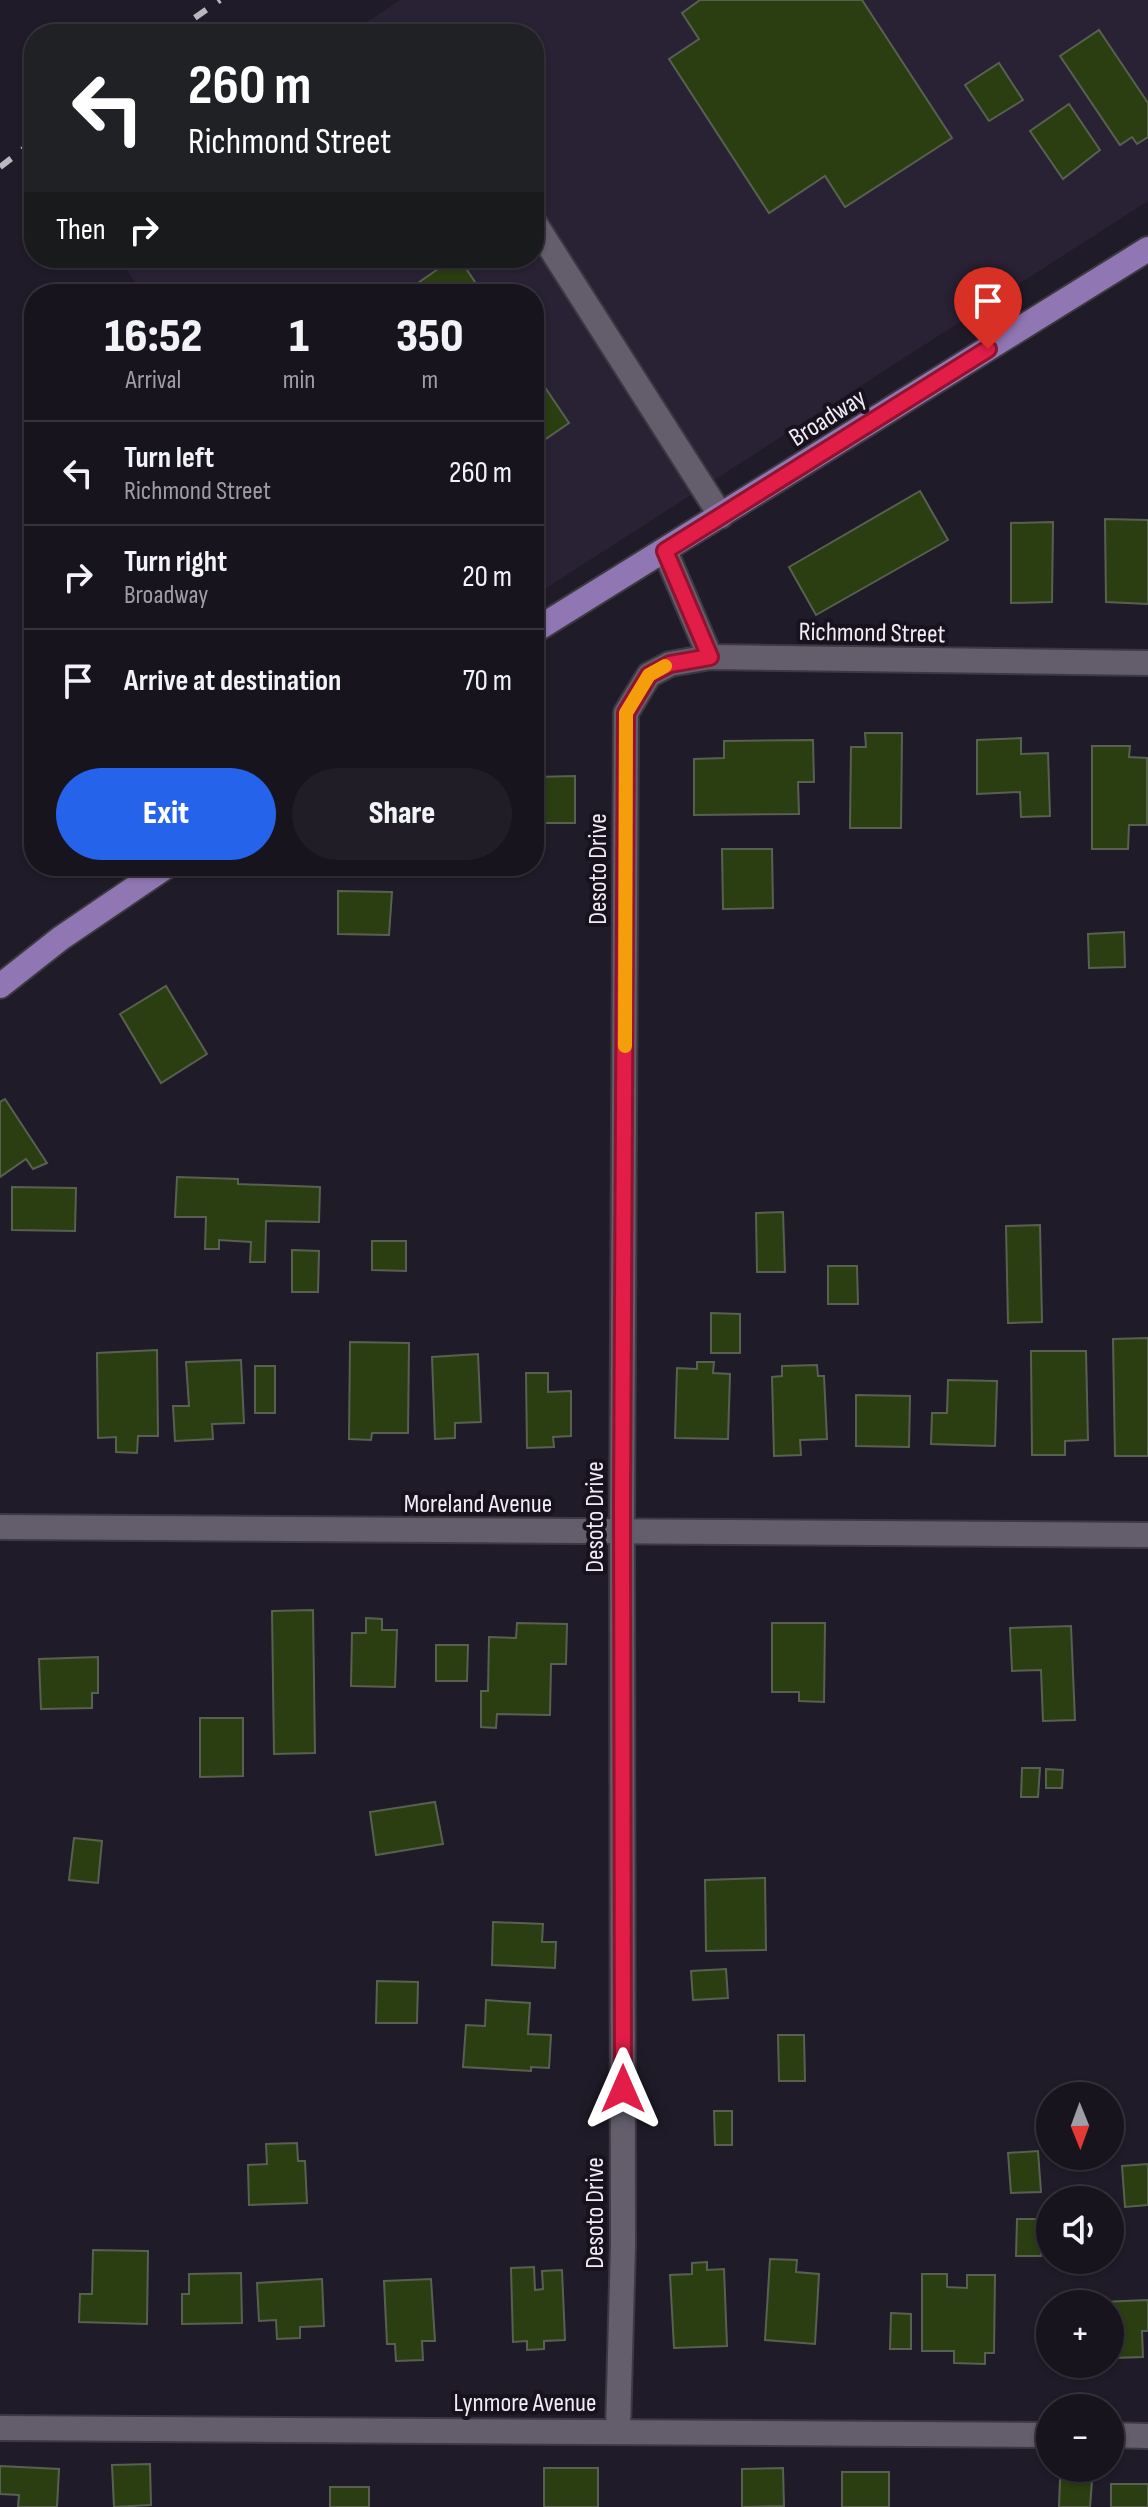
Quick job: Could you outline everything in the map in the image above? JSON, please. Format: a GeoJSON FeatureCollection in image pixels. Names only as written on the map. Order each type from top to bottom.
{"type":"FeatureCollection","features":[{"type":"Feature","properties":{"kind":"main road","name":"Broadway"},"geometry":{"type":"LineString","coordinates":[[544,625],[1148,249]]}},
{"type":"Feature","properties":{"kind":"main road"},"geometry":{"type":"LineString","coordinates":[[0,986],[61,938],[152,876]]}},
{"type":"Feature","properties":{"kind":"street"},"geometry":{"type":"LineString","coordinates":[[544,238],[721,516]]}},
{"type":"Feature","properties":{"kind":"street"},"geometry":{"type":"LineString","coordinates":[[665,551],[710,657]]}},
{"type":"Feature","properties":{"kind":"street","name":"Richmond Street"},"geometry":{"type":"LineString","coordinates":[[710,657],[1148,663]]}},
{"type":"Feature","properties":{"kind":"street","name":"Desoto Drive"},"geometry":{"type":"LineString","coordinates":[[618,2430],[623,2244],[626,713],[649,675],[670,664],[710,657]]}},
{"type":"Feature","properties":{"kind":"street","name":"Moreland Avenue"},"geometry":{"type":"LineString","coordinates":[[0,1527],[1148,1535]]}},
{"type":"Feature","properties":{"kind":"street","name":"Lynmore Avenue"},"geometry":{"type":"LineString","coordinates":[[0,2428],[1036,2435]]}},
{"type":"Feature","properties":{"kind":"street"},"geometry":{"type":"LineString","coordinates":[[1124,2435],[1148,2436]]}},
{"type":"Feature","properties":{"kind":"shaded area"},"geometry":{"type":"Polygon","coordinates":[[[400,0],[1148,0],[1148,201],[544,590],[544,284],[136,284],[126,268],[544,268],[544,24],[365,24],[400,0]]]}},
{"type":"Feature","properties":{"kind":"building"},"geometry":{"type":"Polygon","coordinates":[[[700,0],[862,0],[952,138],[845,207],[825,176],[769,213],[669,59],[699,39],[682,13],[700,0]]]}},
{"type":"Feature","properties":{"kind":"building"},"geometry":{"type":"Polygon","coordinates":[[[1099,30],[1148,103],[1148,137],[1137,144],[1132,137],[1120,145],[1060,56],[1099,30]]]}},
{"type":"Feature","properties":{"kind":"building"},"geometry":{"type":"Polygon","coordinates":[[[999,63],[1023,100],[989,121],[965,85],[999,63]]]}},
{"type":"Feature","properties":{"kind":"building"},"geometry":{"type":"Polygon","coordinates":[[[1069,104],[1100,150],[1063,179],[1030,131],[1069,104]]]}},
{"type":"Feature","properties":{"kind":"building"},"geometry":{"type":"Polygon","coordinates":[[[440,268],[466,268],[476,284],[416,284],[440,268]]]}},
{"type":"Feature","properties":{"kind":"building"},"geometry":{"type":"Polygon","coordinates":[[[544,386],[569,423],[544,440],[544,386]]]}},
{"type":"Feature","properties":{"kind":"building"},"geometry":{"type":"Polygon","coordinates":[[[920,491],[948,540],[816,615],[789,567],[920,491]]]}},
{"type":"Feature","properties":{"kind":"building"},"geometry":{"type":"Polygon","coordinates":[[[1105,519],[1148,520],[1148,604],[1106,602],[1105,519]]]}},
{"type":"Feature","properties":{"kind":"building"},"geometry":{"type":"Polygon","coordinates":[[[1053,522],[1052,602],[1011,603],[1011,523],[1053,522]]]}},
{"type":"Feature","properties":{"kind":"building"},"geometry":{"type":"Polygon","coordinates":[[[865,733],[902,733],[901,828],[850,828],[851,747],[866,747],[865,733]]]}},
{"type":"Feature","properties":{"kind":"building"},"geometry":{"type":"Polygon","coordinates":[[[1021,738],[1021,754],[1048,753],[1050,816],[1021,817],[1020,792],[977,794],[977,740],[1021,738]]]}},
{"type":"Feature","properties":{"kind":"building"},"geometry":{"type":"Polygon","coordinates":[[[813,740],[814,782],[798,782],[799,814],[694,815],[694,759],[724,758],[724,741],[813,740]]]}},
{"type":"Feature","properties":{"kind":"building"},"geometry":{"type":"Polygon","coordinates":[[[1092,746],[1130,746],[1129,757],[1147,758],[1147,825],[1129,825],[1128,849],[1092,849],[1092,746]]]}},
{"type":"Feature","properties":{"kind":"building"},"geometry":{"type":"Polygon","coordinates":[[[575,776],[575,823],[544,823],[544,777],[575,776]]]}},
{"type":"Feature","properties":{"kind":"building"},"geometry":{"type":"Polygon","coordinates":[[[722,849],[772,849],[773,908],[723,909],[722,849]]]}},
{"type":"Feature","properties":{"kind":"building"},"geometry":{"type":"Polygon","coordinates":[[[338,891],[392,892],[389,935],[338,934],[338,891]]]}},
{"type":"Feature","properties":{"kind":"building"},"geometry":{"type":"Polygon","coordinates":[[[1124,932],[1125,967],[1089,968],[1088,934],[1124,932]]]}},
{"type":"Feature","properties":{"kind":"building"},"geometry":{"type":"Polygon","coordinates":[[[166,986],[207,1054],[161,1083],[120,1014],[166,986]]]}},
{"type":"Feature","properties":{"kind":"building"},"geometry":{"type":"Polygon","coordinates":[[[5,1099],[47,1163],[33,1169],[26,1159],[0,1177],[0,1102],[5,1099]]]}},
{"type":"Feature","properties":{"kind":"building"},"geometry":{"type":"Polygon","coordinates":[[[177,1177],[238,1179],[238,1184],[320,1187],[319,1222],[266,1221],[265,1262],[250,1262],[251,1242],[219,1240],[219,1249],[205,1249],[206,1217],[175,1217],[177,1177]]]}},
{"type":"Feature","properties":{"kind":"building"},"geometry":{"type":"Polygon","coordinates":[[[12,1187],[76,1188],[75,1231],[12,1230],[12,1187]]]}},
{"type":"Feature","properties":{"kind":"building"},"geometry":{"type":"Polygon","coordinates":[[[783,1212],[785,1272],[757,1272],[756,1213],[783,1212]]]}},
{"type":"Feature","properties":{"kind":"building"},"geometry":{"type":"Polygon","coordinates":[[[1040,1225],[1042,1322],[1008,1323],[1006,1226],[1040,1225]]]}},
{"type":"Feature","properties":{"kind":"building"},"geometry":{"type":"Polygon","coordinates":[[[372,1241],[406,1241],[406,1271],[372,1270],[372,1241]]]}},
{"type":"Feature","properties":{"kind":"building"},"geometry":{"type":"Polygon","coordinates":[[[292,1250],[319,1251],[318,1292],[292,1292],[292,1250]]]}},
{"type":"Feature","properties":{"kind":"building"},"geometry":{"type":"Polygon","coordinates":[[[828,1266],[857,1266],[858,1304],[828,1304],[828,1266]]]}},
{"type":"Feature","properties":{"kind":"building"},"geometry":{"type":"Polygon","coordinates":[[[711,1313],[740,1314],[740,1353],[711,1353],[711,1313]]]}},
{"type":"Feature","properties":{"kind":"building"},"geometry":{"type":"Polygon","coordinates":[[[1148,1338],[1148,1456],[1115,1456],[1113,1339],[1148,1338]]]}},
{"type":"Feature","properties":{"kind":"building"},"geometry":{"type":"Polygon","coordinates":[[[350,1342],[409,1343],[408,1433],[372,1433],[371,1440],[349,1439],[350,1342]]]}},
{"type":"Feature","properties":{"kind":"building"},"geometry":{"type":"Polygon","coordinates":[[[157,1350],[158,1436],[138,1436],[137,1453],[116,1452],[116,1437],[98,1438],[97,1353],[157,1350]]]}},
{"type":"Feature","properties":{"kind":"building"},"geometry":{"type":"Polygon","coordinates":[[[1031,1351],[1086,1351],[1088,1440],[1065,1441],[1065,1455],[1032,1455],[1031,1351]]]}},
{"type":"Feature","properties":{"kind":"building"},"geometry":{"type":"Polygon","coordinates":[[[478,1354],[481,1422],[455,1423],[455,1438],[435,1439],[432,1357],[478,1354]]]}},
{"type":"Feature","properties":{"kind":"building"},"geometry":{"type":"Polygon","coordinates":[[[241,1360],[244,1423],[212,1424],[213,1439],[175,1441],[173,1406],[189,1406],[186,1362],[241,1360]]]}},
{"type":"Feature","properties":{"kind":"building"},"geometry":{"type":"Polygon","coordinates":[[[697,1362],[714,1362],[713,1373],[730,1374],[728,1439],[675,1438],[677,1368],[697,1369],[697,1362]]]}},
{"type":"Feature","properties":{"kind":"building"},"geometry":{"type":"Polygon","coordinates":[[[817,1365],[818,1376],[824,1376],[827,1439],[800,1440],[801,1455],[774,1456],[772,1377],[782,1376],[782,1366],[817,1365]]]}},
{"type":"Feature","properties":{"kind":"building"},"geometry":{"type":"Polygon","coordinates":[[[255,1366],[275,1366],[275,1413],[255,1413],[255,1366]]]}},
{"type":"Feature","properties":{"kind":"building"},"geometry":{"type":"Polygon","coordinates":[[[526,1373],[548,1373],[548,1392],[571,1391],[571,1436],[553,1437],[554,1447],[527,1448],[526,1373]]]}},
{"type":"Feature","properties":{"kind":"building"},"geometry":{"type":"Polygon","coordinates":[[[948,1380],[997,1381],[995,1446],[931,1444],[932,1413],[947,1413],[948,1380]]]}},
{"type":"Feature","properties":{"kind":"building"},"geometry":{"type":"Polygon","coordinates":[[[856,1395],[910,1396],[909,1447],[856,1446],[856,1395]]]}},
{"type":"Feature","properties":{"kind":"building"},"geometry":{"type":"Polygon","coordinates":[[[313,1610],[315,1753],[274,1754],[272,1611],[313,1610]]]}},
{"type":"Feature","properties":{"kind":"building"},"geometry":{"type":"Polygon","coordinates":[[[366,1618],[382,1619],[382,1630],[397,1630],[395,1687],[351,1686],[352,1633],[366,1633],[366,1618]]]}},
{"type":"Feature","properties":{"kind":"building"},"geometry":{"type":"Polygon","coordinates":[[[517,1623],[567,1624],[566,1664],[551,1664],[550,1715],[497,1714],[496,1728],[481,1727],[481,1691],[488,1691],[489,1637],[516,1638],[517,1623]]]}},
{"type":"Feature","properties":{"kind":"building"},"geometry":{"type":"Polygon","coordinates":[[[772,1623],[825,1623],[824,1702],[799,1701],[799,1692],[772,1692],[772,1623]]]}},
{"type":"Feature","properties":{"kind":"building"},"geometry":{"type":"Polygon","coordinates":[[[1071,1626],[1075,1720],[1043,1721],[1041,1670],[1012,1671],[1010,1628],[1071,1626]]]}},
{"type":"Feature","properties":{"kind":"building"},"geometry":{"type":"Polygon","coordinates":[[[436,1645],[468,1645],[467,1681],[436,1681],[436,1645]]]}},
{"type":"Feature","properties":{"kind":"building"},"geometry":{"type":"Polygon","coordinates":[[[98,1657],[98,1693],[92,1693],[92,1708],[41,1709],[39,1659],[98,1657]]]}},
{"type":"Feature","properties":{"kind":"building"},"geometry":{"type":"Polygon","coordinates":[[[200,1718],[243,1718],[243,1776],[200,1777],[200,1718]]]}},
{"type":"Feature","properties":{"kind":"building"},"geometry":{"type":"Polygon","coordinates":[[[1022,1768],[1040,1768],[1038,1797],[1021,1797],[1022,1768]]]}},
{"type":"Feature","properties":{"kind":"building"},"geometry":{"type":"Polygon","coordinates":[[[1046,1769],[1063,1770],[1062,1788],[1046,1788],[1046,1769]]]}},
{"type":"Feature","properties":{"kind":"building"},"geometry":{"type":"Polygon","coordinates":[[[435,1802],[443,1844],[376,1855],[370,1812],[435,1802]]]}},
{"type":"Feature","properties":{"kind":"building"},"geometry":{"type":"Polygon","coordinates":[[[74,1838],[102,1841],[98,1883],[69,1880],[74,1838]]]}},
{"type":"Feature","properties":{"kind":"building"},"geometry":{"type":"Polygon","coordinates":[[[765,1878],[766,1950],[706,1951],[705,1880],[765,1878]]]}},
{"type":"Feature","properties":{"kind":"building"},"geometry":{"type":"Polygon","coordinates":[[[493,1922],[543,1924],[542,1942],[556,1942],[555,1968],[492,1965],[493,1922]]]}},
{"type":"Feature","properties":{"kind":"building"},"geometry":{"type":"Polygon","coordinates":[[[726,1969],[728,1998],[693,2000],[691,1971],[726,1969]]]}},
{"type":"Feature","properties":{"kind":"building"},"geometry":{"type":"Polygon","coordinates":[[[377,1981],[418,1982],[417,2023],[376,2023],[377,1981]]]}},
{"type":"Feature","properties":{"kind":"building"},"geometry":{"type":"Polygon","coordinates":[[[486,2000],[530,2003],[528,2034],[551,2035],[549,2068],[531,2067],[531,2071],[463,2067],[466,2025],[485,2026],[486,2000]]]}},
{"type":"Feature","properties":{"kind":"building"},"geometry":{"type":"Polygon","coordinates":[[[778,2035],[804,2035],[805,2081],[779,2081],[778,2035]]]}},
{"type":"Feature","properties":{"kind":"building"},"geometry":{"type":"Polygon","coordinates":[[[714,2111],[732,2111],[732,2145],[715,2145],[714,2111]]]}},
{"type":"Feature","properties":{"kind":"building"},"geometry":{"type":"Polygon","coordinates":[[[297,2143],[298,2161],[305,2161],[307,2203],[249,2205],[248,2165],[267,2164],[266,2144],[297,2143]]]}},
{"type":"Feature","properties":{"kind":"building"},"geometry":{"type":"Polygon","coordinates":[[[1036,2151],[1036,2170],[1039,2170],[1041,2186],[1036,2186],[1036,2192],[1011,2193],[1008,2153],[1036,2151]]]}},
{"type":"Feature","properties":{"kind":"building"},"geometry":{"type":"Polygon","coordinates":[[[1148,2164],[1148,2205],[1125,2207],[1124,2166],[1148,2164]]]}},
{"type":"Feature","properties":{"kind":"building"},"geometry":{"type":"Polygon","coordinates":[[[1017,2219],[1036,2219],[1036,2256],[1016,2256],[1017,2219]]]}},
{"type":"Feature","properties":{"kind":"building"},"geometry":{"type":"Polygon","coordinates":[[[93,2250],[148,2251],[147,2324],[79,2322],[80,2294],[92,2294],[93,2250]]]}},
{"type":"Feature","properties":{"kind":"building"},"geometry":{"type":"Polygon","coordinates":[[[770,2259],[797,2260],[796,2272],[819,2274],[815,2344],[765,2340],[770,2259]]]}},
{"type":"Feature","properties":{"kind":"building"},"geometry":{"type":"Polygon","coordinates":[[[707,2262],[707,2270],[724,2269],[727,2346],[674,2348],[670,2275],[692,2274],[692,2263],[707,2262]]]}},
{"type":"Feature","properties":{"kind":"building"},"geometry":{"type":"Polygon","coordinates":[[[534,2267],[535,2290],[543,2289],[542,2271],[562,2270],[565,2340],[544,2341],[544,2349],[527,2350],[527,2341],[513,2342],[511,2268],[534,2267]]]}},
{"type":"Feature","properties":{"kind":"building"},"geometry":{"type":"Polygon","coordinates":[[[241,2273],[242,2323],[182,2324],[182,2294],[189,2294],[189,2274],[241,2273]]]}},
{"type":"Feature","properties":{"kind":"building"},"geometry":{"type":"Polygon","coordinates":[[[922,2274],[947,2274],[947,2287],[967,2288],[967,2275],[995,2275],[994,2353],[985,2353],[985,2364],[954,2363],[954,2351],[922,2351],[922,2274]]]}},
{"type":"Feature","properties":{"kind":"building"},"geometry":{"type":"Polygon","coordinates":[[[322,2279],[324,2326],[300,2327],[300,2338],[277,2339],[276,2320],[259,2321],[257,2283],[322,2279]]]}},
{"type":"Feature","properties":{"kind":"building"},"geometry":{"type":"Polygon","coordinates":[[[431,2279],[435,2341],[422,2341],[423,2360],[396,2361],[395,2344],[387,2344],[384,2281],[431,2279]]]}},
{"type":"Feature","properties":{"kind":"building"},"geometry":{"type":"Polygon","coordinates":[[[1148,2300],[1148,2331],[1142,2331],[1143,2357],[1124,2358],[1124,2301],[1148,2300]]]}},
{"type":"Feature","properties":{"kind":"building"},"geometry":{"type":"Polygon","coordinates":[[[891,2313],[911,2314],[911,2349],[890,2349],[891,2313]]]}},
{"type":"Feature","properties":{"kind":"building"},"geometry":{"type":"Polygon","coordinates":[[[150,2464],[151,2505],[114,2507],[112,2465],[150,2464]]]}},
{"type":"Feature","properties":{"kind":"building"},"geometry":{"type":"Polygon","coordinates":[[[0,2466],[59,2469],[57,2507],[18,2507],[19,2495],[0,2494],[0,2466]]]}},
{"type":"Feature","properties":{"kind":"building"},"geometry":{"type":"Polygon","coordinates":[[[544,2468],[598,2468],[598,2507],[544,2507],[544,2468]]]}},
{"type":"Feature","properties":{"kind":"building"},"geometry":{"type":"Polygon","coordinates":[[[783,2468],[784,2506],[742,2507],[742,2469],[783,2468]]]}},
{"type":"Feature","properties":{"kind":"building"},"geometry":{"type":"Polygon","coordinates":[[[842,2472],[889,2472],[889,2507],[842,2507],[842,2472]]]}},
{"type":"Feature","properties":{"kind":"building"},"geometry":{"type":"Polygon","coordinates":[[[1060,2482],[1092,2482],[1090,2507],[1059,2507],[1060,2482]]]}},
{"type":"Feature","properties":{"kind":"building"},"geometry":{"type":"Polygon","coordinates":[[[1111,2484],[1148,2484],[1148,2507],[1111,2507],[1111,2484]]]}},
{"type":"Feature","properties":{"kind":"building"},"geometry":{"type":"Polygon","coordinates":[[[330,2487],[369,2487],[369,2507],[330,2507],[330,2487]]]}},
{"type":"Feature","properties":{"kind":"railway"},"geometry":{"type":"LineString","coordinates":[[186,24],[220,0]]}},
{"type":"Feature","properties":{"kind":"railway"},"geometry":{"type":"LineString","coordinates":[[0,167],[24,149]]}},
{"type":"Feature","properties":{"kind":"slow traffic"},"geometry":{"type":"LineString","coordinates":[[625,1046],[626,713],[649,675],[665,666]]}},
{"type":"Feature","properties":{"kind":"route"},"geometry":{"type":"LineString","coordinates":[[623,2089],[626,713],[649,675],[670,664],[710,657],[665,551],[988,349]]}}]}
